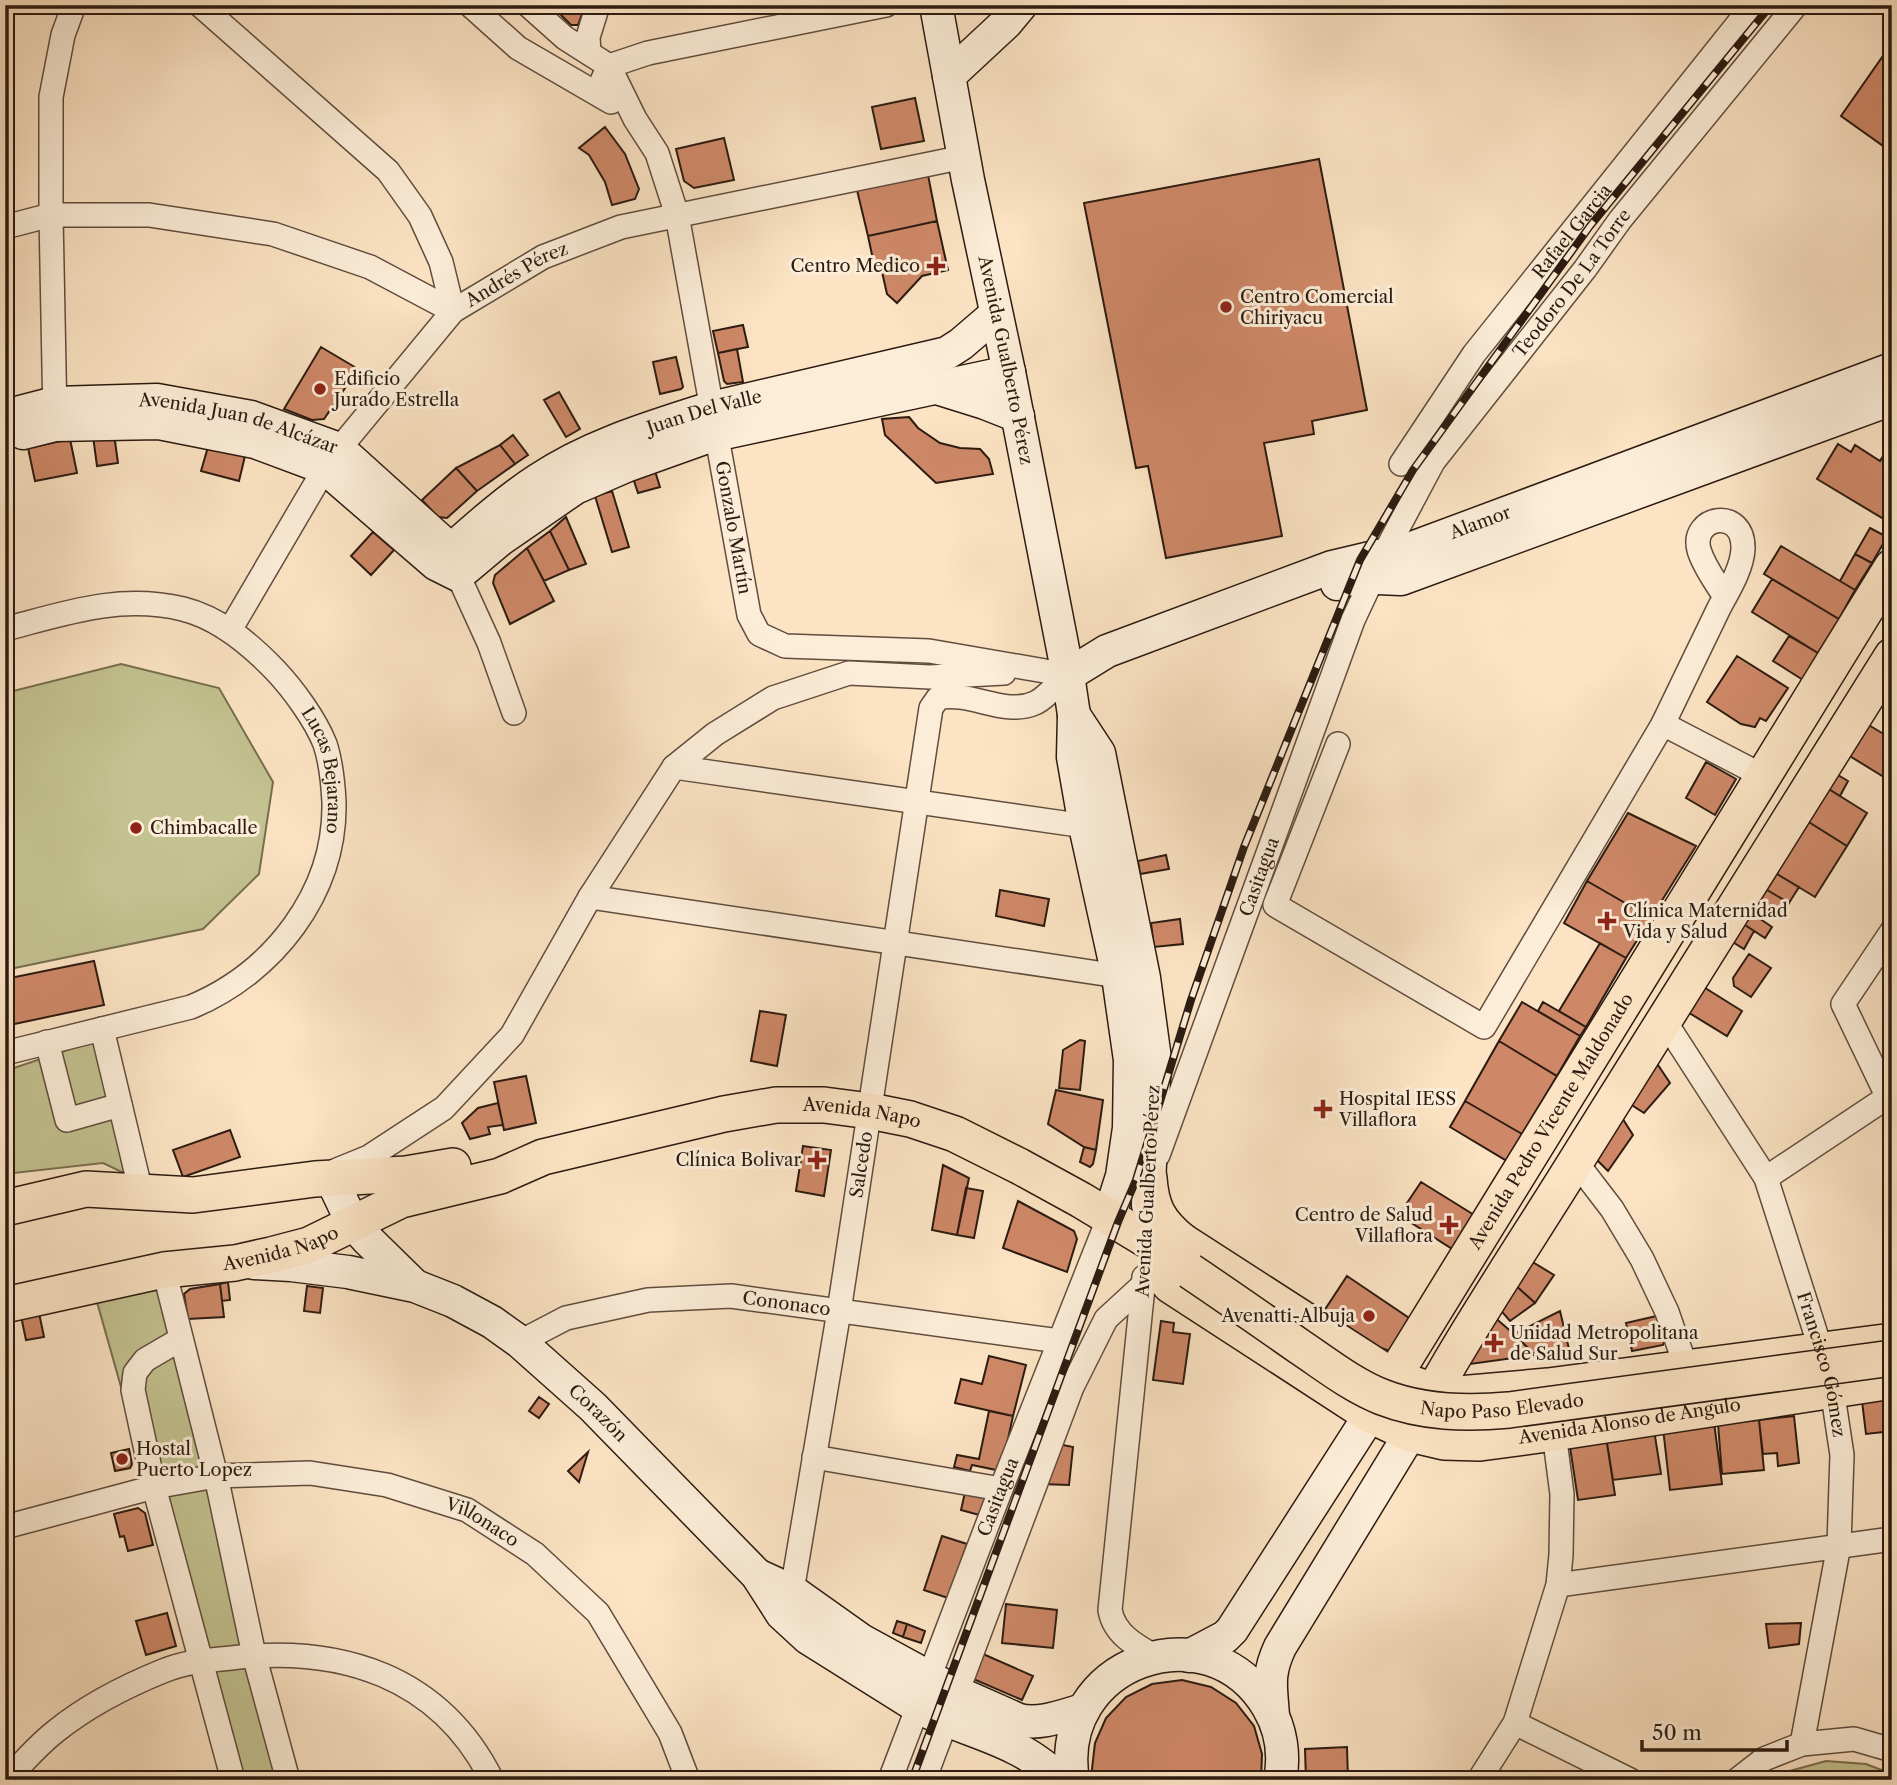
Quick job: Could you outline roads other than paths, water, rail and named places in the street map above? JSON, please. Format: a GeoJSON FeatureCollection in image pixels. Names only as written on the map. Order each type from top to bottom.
{"type":"FeatureCollection","features":[{"type":"Feature","properties":{"kind":"main road","name":"Avenida Gualberto Pérez"},"geometry":{"type":"LineString","coordinates":[[936,5],[964,158],[1068,674],[1074,715],[1073,757],[1085,826],[1118,976],[1130,1060],[1129,1128],[1122,1176],[1109,1217]]}},
{"type":"Feature","properties":{"kind":"main road"},"geometry":{"type":"LineString","coordinates":[[950,76],[1006,23],[1021,5]]}},
{"type":"Feature","properties":{"kind":"main road","name":"Juan Del Valle"},"geometry":{"type":"LineString","coordinates":[[714,421],[947,353],[996,314]]}},
{"type":"Feature","properties":{"kind":"main road","name":"Alamor"},"geometry":{"type":"LineString","coordinates":[[1068,674],[1113,668],[1354,578],[1425,543],[1892,369]]}},
{"type":"Feature","properties":{"kind":"main road","name":"Juan Del Valle"},"geometry":{"type":"LineString","coordinates":[[448,563],[492,513],[539,479],[614,441],[677,418],[714,421],[935,388],[1009,372]]}},
{"type":"Feature","properties":{"kind":"main road"},"geometry":{"type":"LineString","coordinates":[[935,388],[1017,416]]}},
{"type":"Feature","properties":{"kind":"main road","name":"Alamor"},"geometry":{"type":"LineString","coordinates":[[1377,567],[1401,579],[1892,399]]}},
{"type":"Feature","properties":{"kind":"main road","name":"Avenida Juan de Alcázar"},"geometry":{"type":"LineString","coordinates":[[5,416],[55,414],[157,400],[251,417],[332,459],[448,563]]}},
{"type":"Feature","properties":{"kind":"main road","name":"Avenida Juan de Alcázar"},"geometry":{"type":"LineString","coordinates":[[5,438],[55,414]]}},
{"type":"Feature","properties":{"kind":"main road","name":"Avenida Pedro Vicente Maldonado"},"geometry":{"type":"LineString","coordinates":[[1189,1656],[1225,1637],[1232,1630],[1370,1415],[1892,567]]}},
{"type":"Feature","properties":{"kind":"main road"},"geometry":{"type":"LineString","coordinates":[[1280,1780],[1283,1768],[1281,1741],[1273,1716],[1270,1678],[1280,1647],[1410,1434],[1488,1297],[1576,1162],[1892,656]]}},
{"type":"Feature","properties":{"kind":"main road","name":"Avenida Gualberto Pérez"},"geometry":{"type":"LineString","coordinates":[[1074,715],[1099,753],[1144,978],[1155,1059],[1149,1178]]}},
{"type":"Feature","properties":{"kind":"main road","name":"Avenida Napo"},"geometry":{"type":"LineString","coordinates":[[5,1305],[164,1270],[235,1263],[309,1245],[401,1200],[499,1176],[543,1157],[724,1114],[776,1105],[824,1105],[911,1119],[955,1134],[1020,1166],[1393,1377]]}},
{"type":"Feature","properties":{"kind":"main road","name":"Avenida Napo"},"geometry":{"type":"LineString","coordinates":[[5,1208],[86,1189],[193,1195],[323,1178],[406,1174],[496,1158],[543,1157]]}},
{"type":"Feature","properties":{"kind":"main road","name":"Corazón"},"geometry":{"type":"LineString","coordinates":[[323,1178],[368,1241],[415,1286]]}},
{"type":"Feature","properties":{"kind":"main road"},"geometry":{"type":"LineString","coordinates":[[1149,1178],[1150,1196],[1157,1214],[1168,1229],[1169,1249],[1162,1275],[1170,1285],[1370,1415]]}},
{"type":"Feature","properties":{"kind":"main road","name":"Napo Paso Elevado"},"geometry":{"type":"LineString","coordinates":[[1169,1249],[1351,1382],[1381,1397],[1442,1411],[1467,1413],[1509,1410],[1892,1358]]}},
{"type":"Feature","properties":{"kind":"main road","name":"Corazón"},"geometry":{"type":"LineString","coordinates":[[235,1263],[328,1270],[415,1286],[465,1307],[492,1322],[520,1342],[593,1407],[757,1575],[782,1614],[808,1638],[935,1716],[944,1696]]}},
{"type":"Feature","properties":{"kind":"main road"},"geometry":{"type":"LineString","coordinates":[[1393,1377],[1433,1391],[1481,1393],[1892,1341]]}},
{"type":"Feature","properties":{"kind":"main road","name":"Avenida Alonso de Angulo"},"geometry":{"type":"LineString","coordinates":[[1370,1415],[1410,1434],[1444,1442],[1480,1443],[1892,1381]]}},
{"type":"Feature","properties":{"kind":"main road","name":"Corazón"},"geometry":{"type":"LineString","coordinates":[[757,1575],[792,1591],[1015,1748],[1042,1764],[1061,1780]]}},
{"type":"Feature","properties":{"kind":"main road"},"geometry":{"type":"LineString","coordinates":[[1073,1780],[1070,1763],[1073,1736],[1083,1710],[1104,1683],[1137,1662],[1172,1655],[1210,1660],[1230,1669],[1247,1682],[1262,1698],[1273,1716]]}},
{"type":"Feature","properties":{"kind":"main road","name":"Corazón"},"geometry":{"type":"LineString","coordinates":[[944,1696],[1026,1721],[1045,1720],[1083,1710]]}},
{"type":"Feature","properties":{"kind":"street"},"geometry":{"type":"LineString","coordinates":[[55,414],[51,97],[63,35],[74,5]]}},
{"type":"Feature","properties":{"kind":"street"},"geometry":{"type":"LineString","coordinates":[[200,5],[388,171],[420,216],[441,262],[453,311]]}},
{"type":"Feature","properties":{"kind":"street","name":"Gonzalo Martín"},"geometry":{"type":"LineString","coordinates":[[470,5],[518,48],[606,98],[635,119]]}},
{"type":"Feature","properties":{"kind":"street"},"geometry":{"type":"LineString","coordinates":[[528,5],[565,38],[609,66]]}},
{"type":"Feature","properties":{"kind":"street"},"geometry":{"type":"LineString","coordinates":[[589,53],[588,37],[598,5]]}},
{"type":"Feature","properties":{"kind":"street"},"geometry":{"type":"LineString","coordinates":[[606,98],[602,81],[609,66],[648,54],[886,5]]}},
{"type":"Feature","properties":{"kind":"street","name":"Rafael Garcia"},"geometry":{"type":"LineString","coordinates":[[1401,464],[1474,354],[1753,5]]}},
{"type":"Feature","properties":{"kind":"street","name":"Teodoro De La Torre"},"geometry":{"type":"LineString","coordinates":[[1377,567],[1433,462],[1586,269],[1620,220],[1796,5]]}},
{"type":"Feature","properties":{"kind":"street","name":"Gonzalo Martín"},"geometry":{"type":"LineString","coordinates":[[609,66],[635,119],[657,153],[677,215],[749,615],[760,634],[785,646],[929,651],[1068,674]]}},
{"type":"Feature","properties":{"kind":"street","name":"Andrés Pérez"},"geometry":{"type":"LineString","coordinates":[[230,630],[332,459],[453,311],[543,257],[621,227],[964,158]]}},
{"type":"Feature","properties":{"kind":"street"},"geometry":{"type":"LineString","coordinates":[[5,227],[51,215],[149,215],[273,234],[370,267],[453,311]]}},
{"type":"Feature","properties":{"kind":"street","name":"Avenida Juan de Alcázar"},"geometry":{"type":"LineString","coordinates":[[448,563],[489,643],[514,713]]}},
{"type":"Feature","properties":{"kind":"street","name":"Casitagua"},"geometry":{"type":"LineString","coordinates":[[1149,1178],[1348,633],[1377,567]]}},
{"type":"Feature","properties":{"kind":"street"},"geometry":{"type":"LineString","coordinates":[[1338,744],[1275,905],[1484,1027],[1663,723],[1725,597]]}},
{"type":"Feature","properties":{"kind":"street","name":"Lucas Bejarano"},"geometry":{"type":"LineString","coordinates":[[5,629],[97,605],[124,603],[184,609],[230,630],[259,653],[285,681],[325,744],[333,781],[334,815],[330,851],[320,882],[306,910],[287,936],[259,965],[213,998],[191,1007],[5,1053]]}},
{"type":"Feature","properties":{"kind":"street"},"geometry":{"type":"LineString","coordinates":[[323,1178],[369,1157],[444,1108],[512,1035],[590,897],[674,767],[715,734],[773,698],[849,673],[930,677],[1001,673],[1068,674]]}},
{"type":"Feature","properties":{"kind":"street","name":"Salcedo"},"geometry":{"type":"LineString","coordinates":[[792,1591],[839,1311],[931,708],[938,698],[951,694],[1017,707],[1036,703],[1068,674]]}},
{"type":"Feature","properties":{"kind":"street"},"geometry":{"type":"LineString","coordinates":[[1663,723],[1763,776]]}},
{"type":"Feature","properties":{"kind":"street"},"geometry":{"type":"LineString","coordinates":[[674,767],[1085,826]]}},
{"type":"Feature","properties":{"kind":"street"},"geometry":{"type":"LineString","coordinates":[[590,897],[1118,976]]}},
{"type":"Feature","properties":{"kind":"street"},"geometry":{"type":"LineString","coordinates":[[1766,1178],[1890,1099],[1843,1004],[1892,932]]}},
{"type":"Feature","properties":{"kind":"street","name":"Francisco Gómez"},"geometry":{"type":"LineString","coordinates":[[1664,1020],[1766,1178],[1832,1390],[1842,1455],[1839,1545],[1802,1744]]}},
{"type":"Feature","properties":{"kind":"street"},"geometry":{"type":"LineString","coordinates":[[102,1029],[141,1192]]}},
{"type":"Feature","properties":{"kind":"street"},"geometry":{"type":"LineString","coordinates":[[47,1042],[67,1120],[120,1105]]}},
{"type":"Feature","properties":{"kind":"street"},"geometry":{"type":"LineString","coordinates":[[1576,1162],[1612,1209],[1642,1259],[1667,1312],[1686,1367]]}},
{"type":"Feature","properties":{"kind":"street","name":"Casitagua"},"geometry":{"type":"LineString","coordinates":[[924,1780],[944,1696],[1001,1489],[1109,1217]]}},
{"type":"Feature","properties":{"kind":"street","name":"Avenida Gualberto Pérez"},"geometry":{"type":"LineString","coordinates":[[1156,1657],[1128,1639],[1112,1619],[1110,1610],[1144,1284],[1169,1249]]}},
{"type":"Feature","properties":{"kind":"street"},"geometry":{"type":"LineString","coordinates":[[164,1270],[216,1476],[254,1655],[288,1780]]}},
{"type":"Feature","properties":{"kind":"street","name":"Casitagua"},"geometry":{"type":"LineString","coordinates":[[944,1696],[1072,1387],[1106,1318],[1144,1284]]}},
{"type":"Feature","properties":{"kind":"street","name":"Cononaco"},"geometry":{"type":"LineString","coordinates":[[520,1342],[566,1318],[648,1300],[731,1296],[1059,1341]]}},
{"type":"Feature","properties":{"kind":"street"},"geometry":{"type":"LineString","coordinates":[[181,1339],[145,1360],[135,1374],[133,1390],[154,1487],[233,1780]]}},
{"type":"Feature","properties":{"kind":"street"},"geometry":{"type":"LineString","coordinates":[[1479,1780],[1515,1723],[1558,1585],[1562,1555],[1562,1494],[1554,1433]]}},
{"type":"Feature","properties":{"kind":"street"},"geometry":{"type":"LineString","coordinates":[[814,1457],[1001,1489]]}},
{"type":"Feature","properties":{"kind":"street","name":"Villonaco"},"geometry":{"type":"LineString","coordinates":[[5,1527],[154,1487],[216,1476],[310,1473],[387,1485],[467,1510],[535,1554],[598,1613],[670,1733],[688,1780]]}},
{"type":"Feature","properties":{"kind":"street"},"geometry":{"type":"LineString","coordinates":[[1558,1585],[1892,1539]]}},
{"type":"Feature","properties":{"kind":"street"},"geometry":{"type":"LineString","coordinates":[[7,1780],[54,1732],[77,1715],[165,1670],[201,1661],[287,1654],[354,1664],[389,1678],[425,1698],[456,1725],[481,1758],[492,1780]]}},
{"type":"Feature","properties":{"kind":"street"},"geometry":{"type":"LineString","coordinates":[[890,1780],[918,1707]]}},
{"type":"Feature","properties":{"kind":"street"},"geometry":{"type":"LineString","coordinates":[[1515,1723],[1630,1780]]}},
{"type":"Feature","properties":{"kind":"street"},"geometry":{"type":"LineString","coordinates":[[1737,1780],[1764,1759],[1802,1744],[1854,1739],[1892,1750]]}},
{"type":"Feature","properties":{"kind":"railway"},"geometry":{"type":"LineString","coordinates":[[912,1780],[1118,1222],[1136,1180],[1191,1000],[1244,847],[1360,560],[1413,470],[1590,226],[1771,5]]}},
{"type":"Feature","properties":{"kind":"place","name":"Centro Medico"},"geometry":{"type":"Point","coordinates":[936,266]}},
{"type":"Feature","properties":{"kind":"place","name":"Centro Comercial Chiriyacu"},"geometry":{"type":"Point","coordinates":[1226,307]}},
{"type":"Feature","properties":{"kind":"place","name":"Edificio Jurado Estrella"},"geometry":{"type":"Point","coordinates":[320,389]}},
{"type":"Feature","properties":{"kind":"place","name":"Chimbacalle"},"geometry":{"type":"Point","coordinates":[136,828]}},
{"type":"Feature","properties":{"kind":"place","name":"Clínica Maternidad Vida y Salud"},"geometry":{"type":"Point","coordinates":[1607,921]}},
{"type":"Feature","properties":{"kind":"place","name":"Hospital IESS Villaflora"},"geometry":{"type":"Point","coordinates":[1323,1109]}},
{"type":"Feature","properties":{"kind":"place","name":"Clínica Bolivar"},"geometry":{"type":"Point","coordinates":[817,1160]}},
{"type":"Feature","properties":{"kind":"place","name":"Centro de Salud Villaflora"},"geometry":{"type":"Point","coordinates":[1449,1225]}},
{"type":"Feature","properties":{"kind":"place","name":"Avenatti-Albuja"},"geometry":{"type":"Point","coordinates":[1369,1316]}},
{"type":"Feature","properties":{"kind":"place","name":"Unidad Metropolitana de Salud Sur"},"geometry":{"type":"Point","coordinates":[1494,1343]}},
{"type":"Feature","properties":{"kind":"place","name":"Hostal Puerto Lopez"},"geometry":{"type":"Point","coordinates":[122,1459]}}]}
